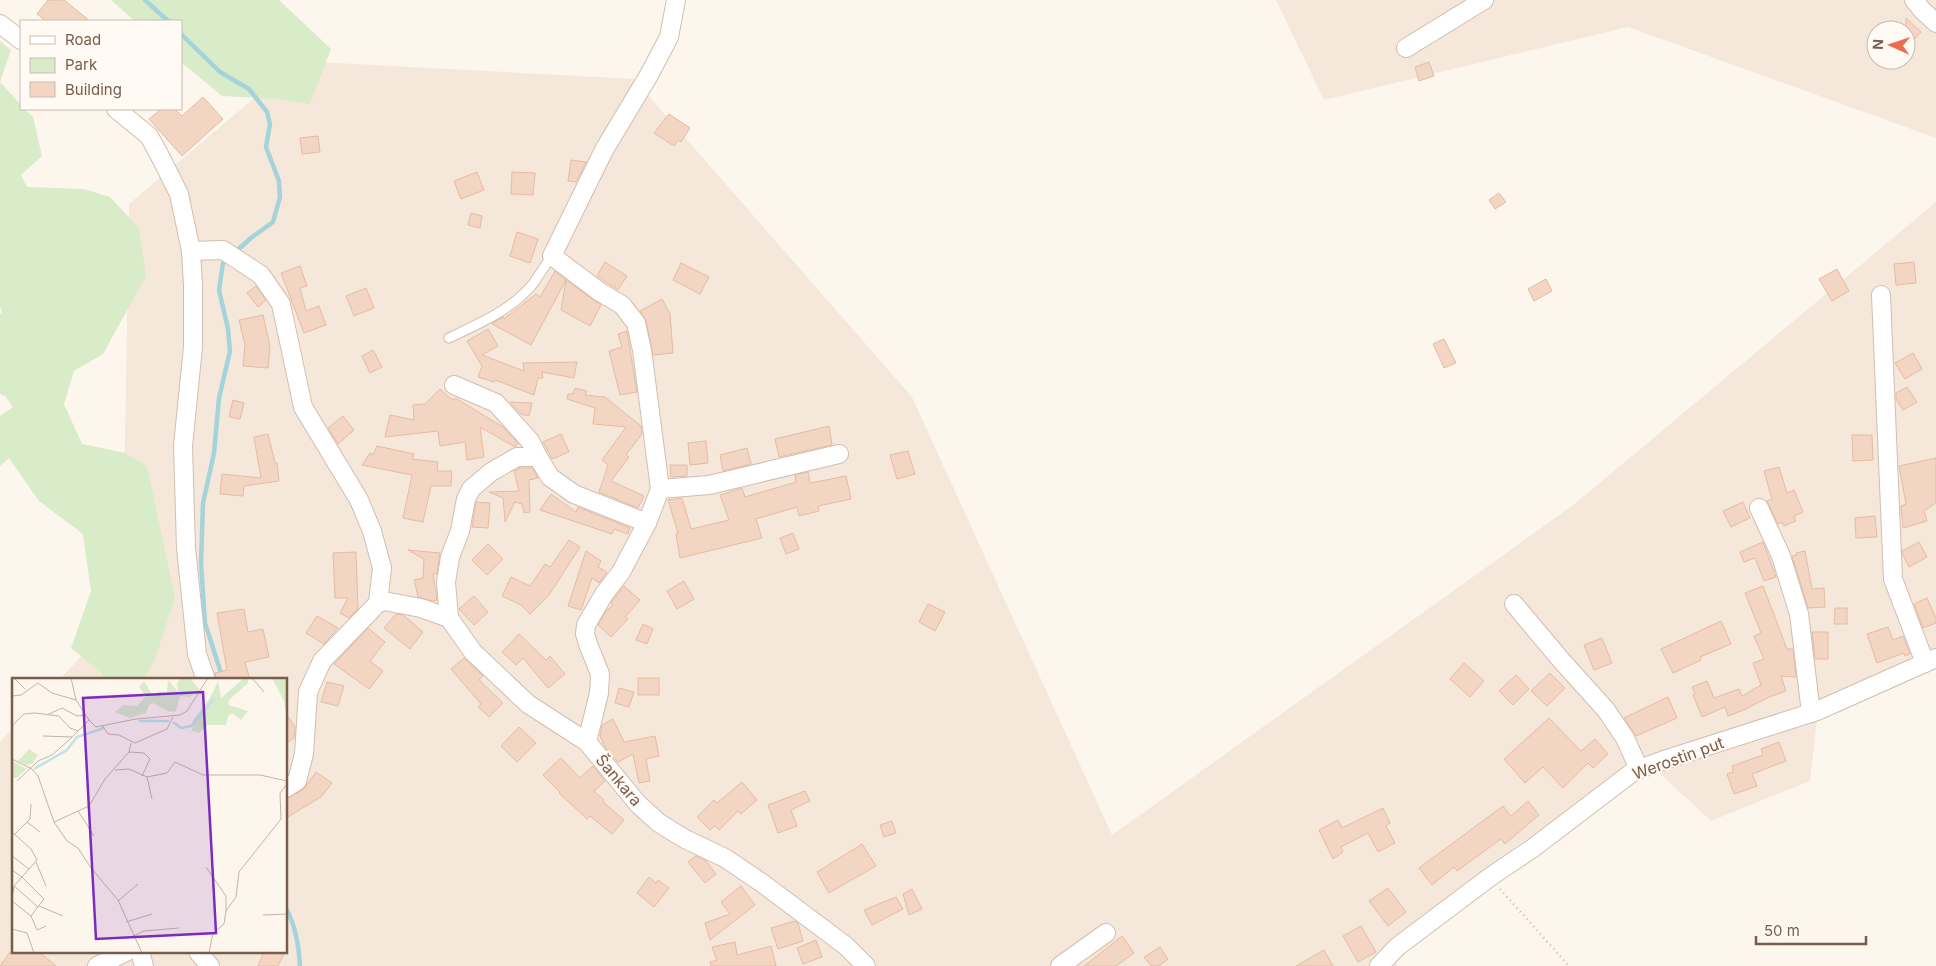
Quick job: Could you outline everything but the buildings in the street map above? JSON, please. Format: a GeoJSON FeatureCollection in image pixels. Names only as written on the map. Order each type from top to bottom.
{"type":"FeatureCollection","features":[{"type":"Feature","properties":{"kind":"street"},"geometry":{"type":"LineString","coordinates":[[587,742],[599,693],[600,674],[585,634],[586,625],[604,594],[621,572],[647,523],[660,489],[642,350],[636,322],[622,304],[600,292],[552,256],[604,150],[649,75],[669,37],[676,0]]}},
{"type":"Feature","properties":{"kind":"street"},"geometry":{"type":"LineString","coordinates":[[1406,48],[1484,0]]}},
{"type":"Feature","properties":{"kind":"street"},"geometry":{"type":"LineString","coordinates":[[1914,0],[1936,22]]}},
{"type":"Feature","properties":{"kind":"street"},"geometry":{"type":"LineString","coordinates":[[0,24],[20,39]]}},
{"type":"Feature","properties":{"kind":"street"},"geometry":{"type":"LineString","coordinates":[[117,110],[149,136],[162,160],[179,194],[191,251],[193,347],[183,446],[186,548],[197,654],[205,678]]}},
{"type":"Feature","properties":{"kind":"street"},"geometry":{"type":"LineString","coordinates":[[191,251],[224,250],[261,275],[281,304],[303,407],[358,500],[372,531],[382,568],[378,603]]}},
{"type":"Feature","properties":{"kind":"street"},"geometry":{"type":"LineString","coordinates":[[1881,295],[1893,578],[1931,660]]}},
{"type":"Feature","properties":{"kind":"street"},"geometry":{"type":"LineString","coordinates":[[454,385],[496,403],[530,441],[550,477],[574,494],[647,523]]}},
{"type":"Feature","properties":{"kind":"street"},"geometry":{"type":"LineString","coordinates":[[660,489],[709,485],[839,454]]}},
{"type":"Feature","properties":{"kind":"street"},"geometry":{"type":"LineString","coordinates":[[288,787],[297,781],[304,754],[308,692],[322,660],[378,603],[384,601],[421,608],[449,618],[446,582],[450,557],[460,531],[468,494],[471,489],[503,464],[517,457],[538,457]]}},
{"type":"Feature","properties":{"kind":"street"},"geometry":{"type":"LineString","coordinates":[[1759,508],[1781,556],[1799,614],[1811,714]]}},
{"type":"Feature","properties":{"kind":"street"},"geometry":{"type":"LineString","coordinates":[[1514,604],[1606,710],[1625,738],[1639,769]]}},
{"type":"Feature","properties":{"kind":"street","name":"Šankara"},"geometry":{"type":"LineString","coordinates":[[449,618],[473,652],[528,704],[587,742],[638,804],[659,822],[685,839],[725,858],[762,883],[846,946],[866,966]]}},
{"type":"Feature","properties":{"kind":"street","name":"Werostin put"},"geometry":{"type":"LineString","coordinates":[[1379,966],[1397,947],[1490,877],[1533,848],[1634,771],[1811,714],[1931,660]]}},
{"type":"Feature","properties":{"kind":"street"},"geometry":{"type":"LineString","coordinates":[[1060,966],[1106,933]]}},
{"type":"Feature","properties":{"kind":"street"},"geometry":{"type":"LineString","coordinates":[[97,966],[122,954]]}},
{"type":"Feature","properties":{"kind":"street"},"geometry":{"type":"LineString","coordinates":[[200,954],[210,966]]}},
{"type":"Feature","properties":{"kind":"lane"},"geometry":{"type":"LineString","coordinates":[[449,338],[491,318],[515,301],[532,285],[552,256]]}},
{"type":"Feature","properties":{"kind":"path"},"geometry":{"type":"LineString","coordinates":[[1490,877],[1569,966]]}},
{"type":"Feature","properties":{"kind":"shaded area"},"geometry":{"type":"Polygon","coordinates":[[[1276,0],[1936,0],[1936,138],[1628,27],[1324,100],[1276,0]]]}},
{"type":"Feature","properties":{"kind":"shaded area"},"geometry":{"type":"Polygon","coordinates":[[[298,61],[634,79],[912,397],[1112,835],[1572,506],[1936,202],[1936,658],[1818,711],[1810,781],[1711,821],[1655,769],[1635,766],[1390,952],[1398,966],[0,966],[0,742],[12,729],[12,954],[288,954],[288,678],[61,678],[122,613],[129,204],[298,61]]]}},
{"type":"Feature","properties":{"kind":"green space"},"geometry":{"type":"Polygon","coordinates":[[[111,0],[279,0],[331,49],[310,104],[278,99],[222,96],[182,63],[182,20],[134,20],[111,0]]]}},
{"type":"Feature","properties":{"kind":"green space"},"geometry":{"type":"Polygon","coordinates":[[[0,41],[11,50],[0,82],[0,41]]]}},
{"type":"Feature","properties":{"kind":"green space"},"geometry":{"type":"Polygon","coordinates":[[[0,82],[20,104],[20,110],[25,110],[33,117],[42,156],[21,175],[27,187],[84,189],[110,197],[139,228],[146,276],[103,354],[74,371],[64,404],[82,444],[125,453],[147,466],[175,598],[154,662],[144,678],[102,678],[102,673],[71,648],[91,591],[83,534],[39,501],[9,458],[0,466],[0,416],[13,407],[5,396],[0,394],[0,314],[2,313],[0,307],[0,82]]]}},
{"type":"Feature","properties":{"kind":"waterway"},"geometry":{"type":"LineString","coordinates":[[145,0],[167,20]]}},
{"type":"Feature","properties":{"kind":"waterway"},"geometry":{"type":"LineString","coordinates":[[182,35],[220,72],[249,89],[267,112],[270,124],[266,147],[279,181],[280,197],[273,222],[234,253]]}},
{"type":"Feature","properties":{"kind":"waterway"},"geometry":{"type":"LineString","coordinates":[[222,676],[205,623],[201,563],[203,503],[214,453],[219,398],[230,351],[228,329],[219,290],[223,263],[228,258]]}},
{"type":"Feature","properties":{"kind":"waterway"},"geometry":{"type":"LineString","coordinates":[[288,913],[296,936],[300,966]]}}]}
